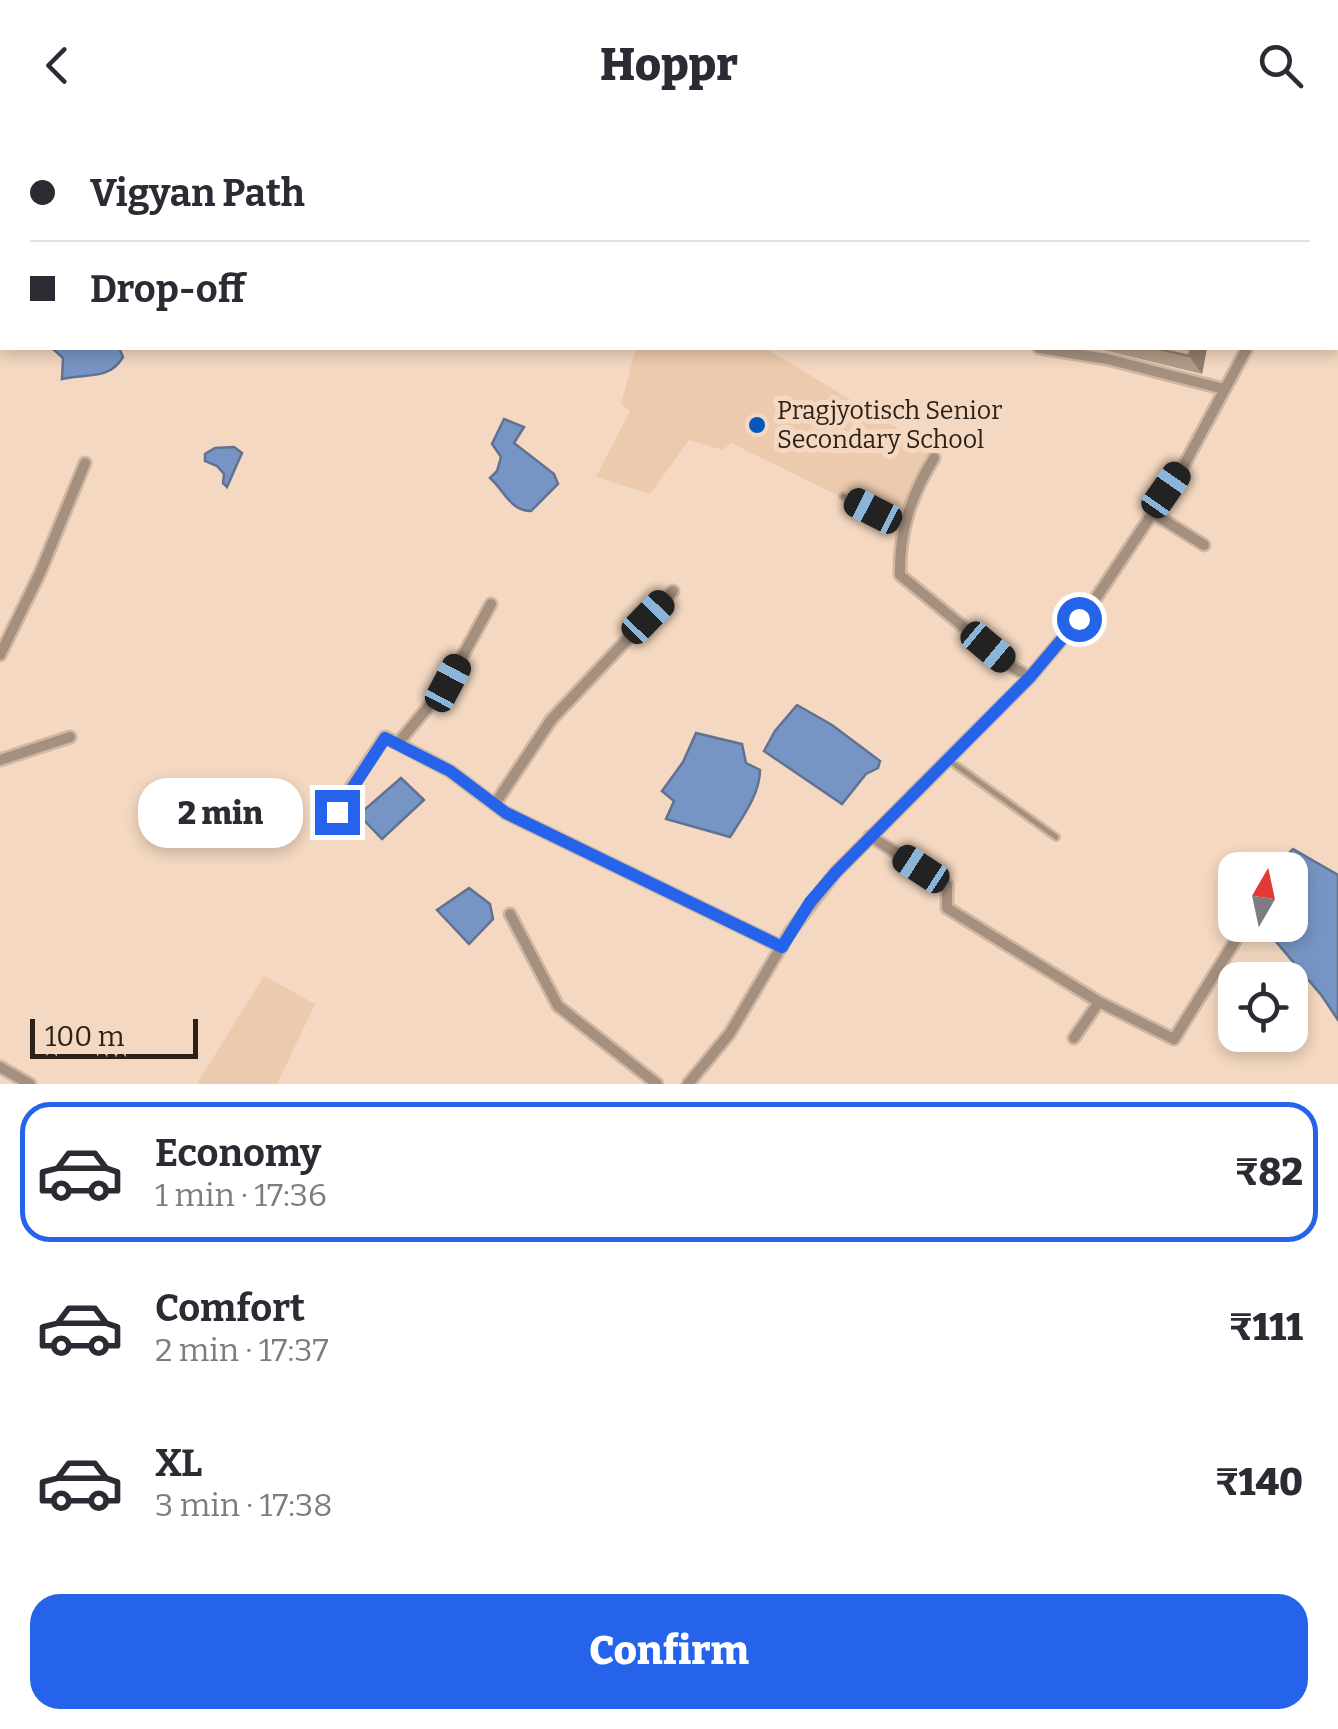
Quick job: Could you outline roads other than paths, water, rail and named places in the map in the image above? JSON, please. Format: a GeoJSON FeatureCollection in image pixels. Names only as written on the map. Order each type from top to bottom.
{"type":"FeatureCollection","features":[{"type":"Feature","properties":{"kind":"street"},"geometry":{"type":"LineString","coordinates":[[1050,350],[1224,390]]}},
{"type":"Feature","properties":{"kind":"street"},"geometry":{"type":"LineString","coordinates":[[688,1084],[730,1033],[810,902],[870,836],[1030,677],[1094,600],[1206,428],[1246,350]]}},
{"type":"Feature","properties":{"kind":"street"},"geometry":{"type":"LineString","coordinates":[[934,458],[903,526],[900,575],[1030,677]]}},
{"type":"Feature","properties":{"kind":"street"},"geometry":{"type":"LineString","coordinates":[[0,655],[86,463]]}},
{"type":"Feature","properties":{"kind":"street"},"geometry":{"type":"LineString","coordinates":[[1151,512],[1204,544]]}},
{"type":"Feature","properties":{"kind":"street"},"geometry":{"type":"LineString","coordinates":[[495,804],[551,720],[673,591]]}},
{"type":"Feature","properties":{"kind":"street"},"geometry":{"type":"LineString","coordinates":[[399,742],[448,683],[491,604]]}},
{"type":"Feature","properties":{"kind":"street"},"geometry":{"type":"LineString","coordinates":[[0,760],[70,737]]}},
{"type":"Feature","properties":{"kind":"street"},"geometry":{"type":"LineString","coordinates":[[325,826],[385,738],[450,771],[495,804],[570,846],[782,947]]}},
{"type":"Feature","properties":{"kind":"street"},"geometry":{"type":"LineString","coordinates":[[870,836],[947,886],[947,908],[1100,1002],[1174,1039],[1234,942]]}},
{"type":"Feature","properties":{"kind":"street"},"geometry":{"type":"LineString","coordinates":[[510,914],[558,1006],[658,1084]]}},
{"type":"Feature","properties":{"kind":"street"},"geometry":{"type":"LineString","coordinates":[[1074,1038],[1100,1002]]}},
{"type":"Feature","properties":{"kind":"street"},"geometry":{"type":"LineString","coordinates":[[0,1068],[30,1084]]}},
{"type":"Feature","properties":{"kind":"lane"},"geometry":{"type":"LineString","coordinates":[[842,496],[903,526]]}},
{"type":"Feature","properties":{"kind":"lane"},"geometry":{"type":"LineString","coordinates":[[947,759],[1056,836]]}},
{"type":"Feature","properties":{"kind":"water"},"geometry":{"type":"Polygon","coordinates":[[[54,350],[120,350],[123,357],[104,373],[62,379],[63,358],[54,350]]]}},
{"type":"Feature","properties":{"kind":"water"},"geometry":{"type":"Polygon","coordinates":[[[504,419],[524,427],[514,443],[554,474],[558,484],[531,511],[513,504],[490,478],[501,457],[492,444],[504,419]]]}},
{"type":"Feature","properties":{"kind":"water"},"geometry":{"type":"Polygon","coordinates":[[[234,447],[242,453],[227,487],[224,474],[205,461],[205,454],[215,448],[234,447]]]}},
{"type":"Feature","properties":{"kind":"water"},"geometry":{"type":"Polygon","coordinates":[[[797,705],[880,761],[878,768],[866,774],[842,804],[764,751],[797,705]]]}},
{"type":"Feature","properties":{"kind":"water"},"geometry":{"type":"Polygon","coordinates":[[[696,733],[742,744],[746,763],[760,770],[754,797],[730,837],[666,819],[674,801],[662,791],[683,762],[696,733]]]}},
{"type":"Feature","properties":{"kind":"water"},"geometry":{"type":"Polygon","coordinates":[[[401,778],[424,800],[382,839],[363,819],[363,811],[401,778]]]}},
{"type":"Feature","properties":{"kind":"water"},"geometry":{"type":"Polygon","coordinates":[[[1308,858],[1338,875],[1338,1020],[1308,979],[1308,962],[1293,962],[1276,942],[1308,942],[1308,858]]]}},
{"type":"Feature","properties":{"kind":"water"},"geometry":{"type":"Polygon","coordinates":[[[469,888],[490,904],[493,919],[469,944],[437,910],[469,888]]]}},
{"type":"Feature","properties":{"kind":"place","name":"Pragjyotisch Senior Secondary School"},"geometry":{"type":"Point","coordinates":[757,425]}}]}
